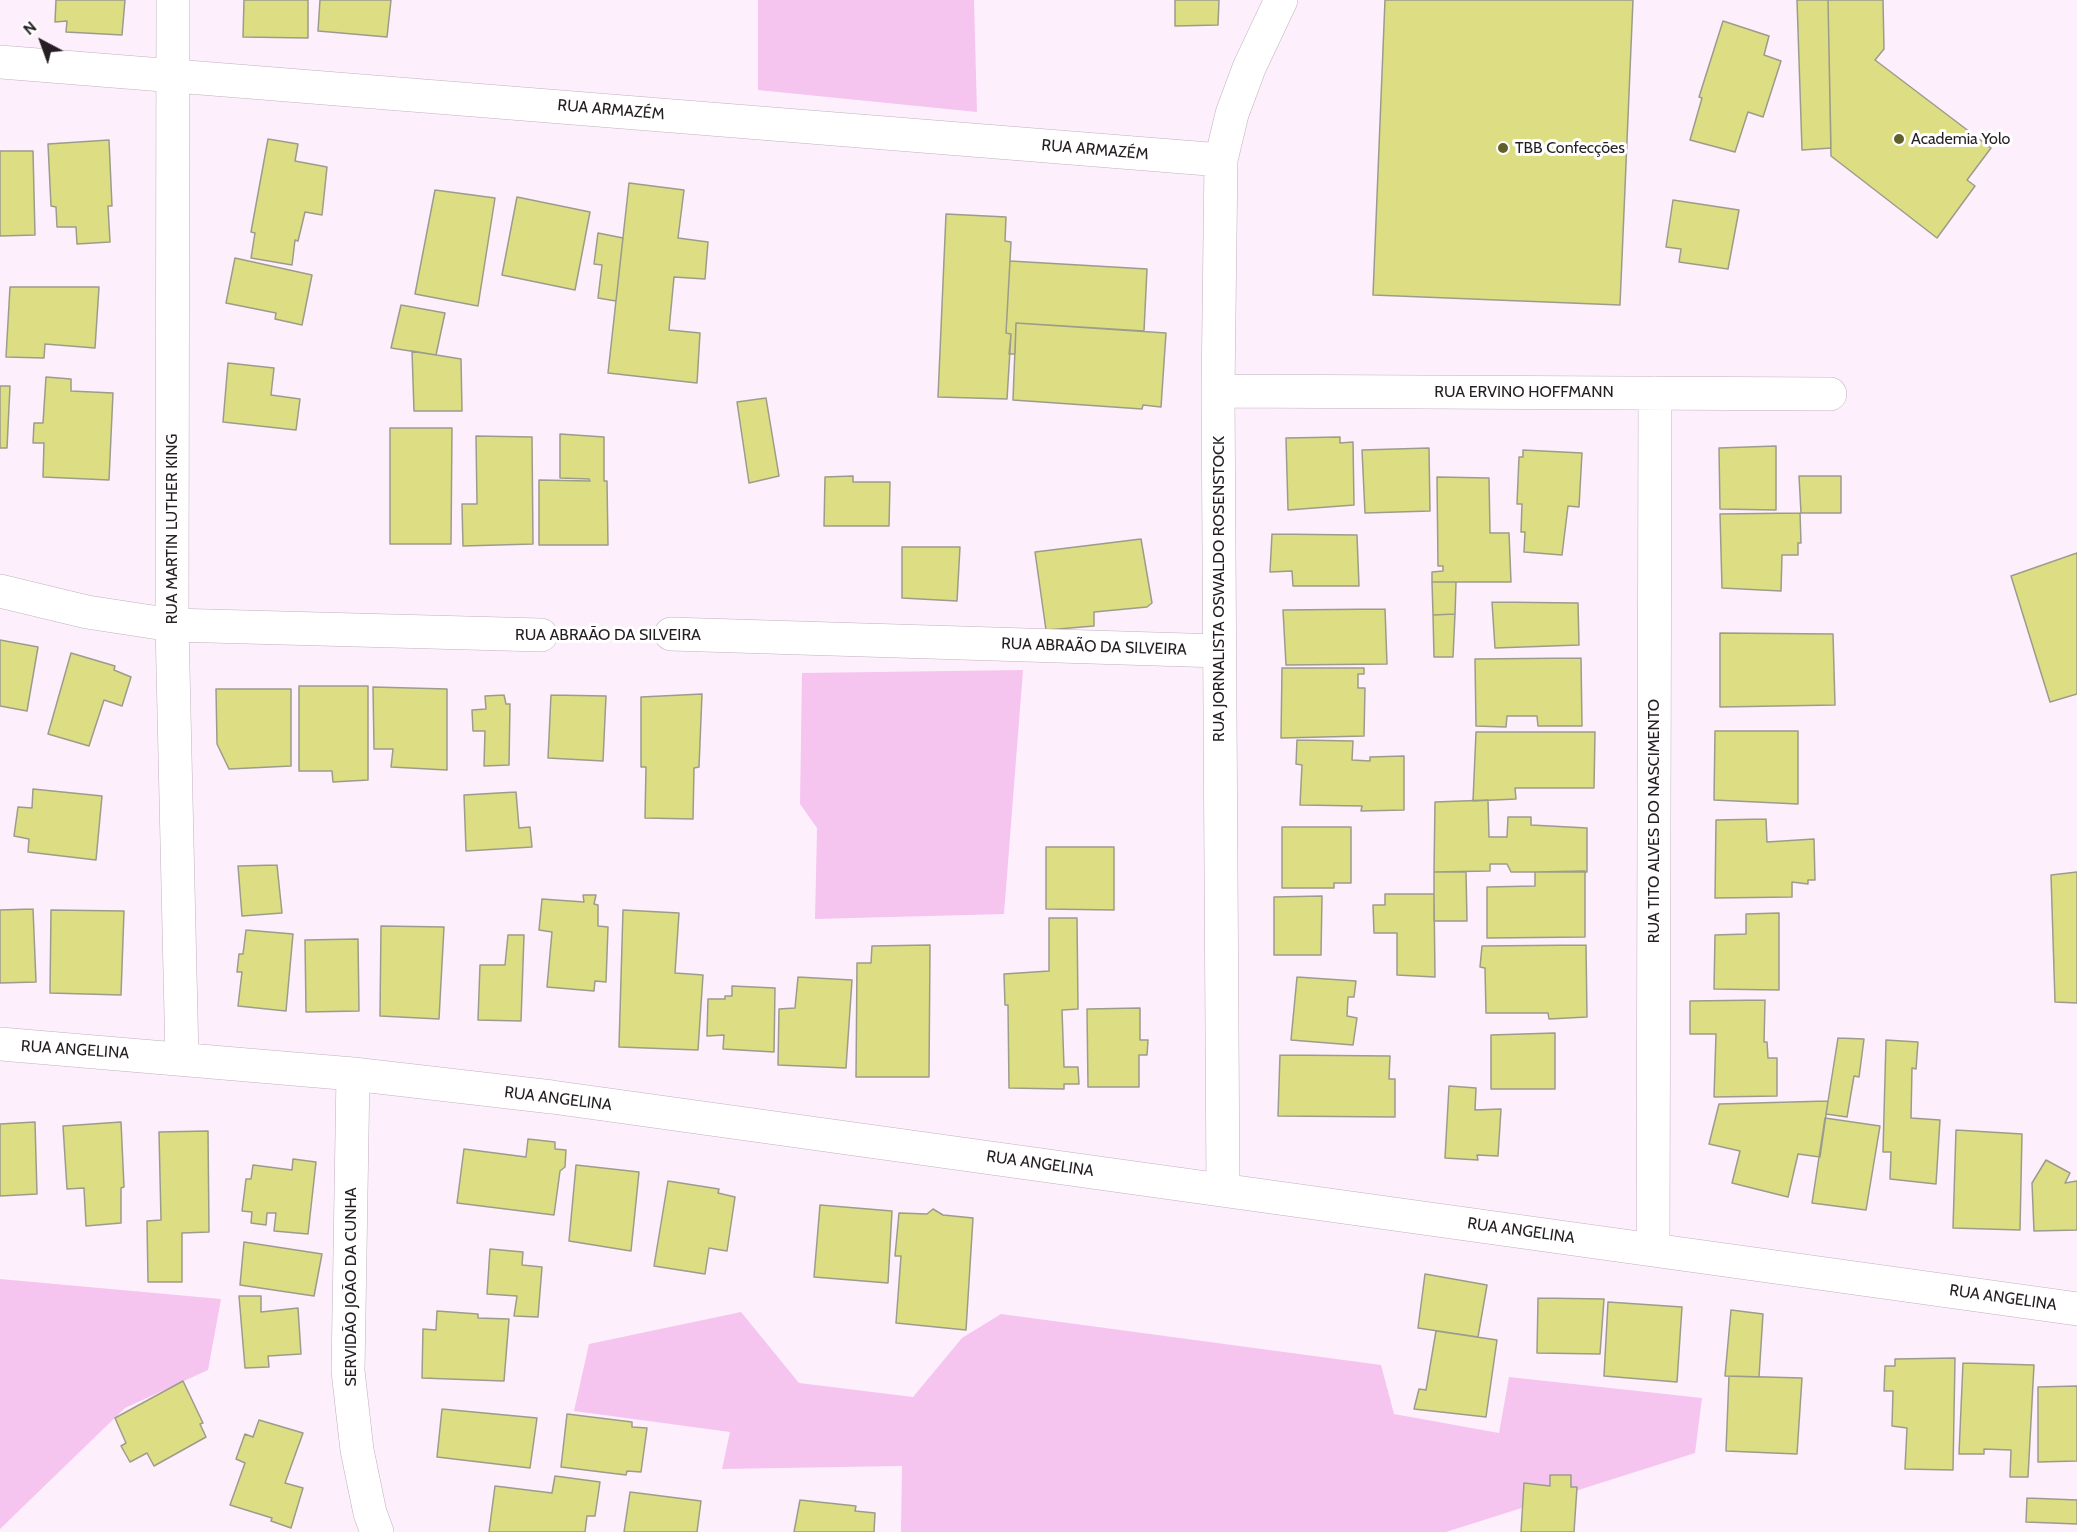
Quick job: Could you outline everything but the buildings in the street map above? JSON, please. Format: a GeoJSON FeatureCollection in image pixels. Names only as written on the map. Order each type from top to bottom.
{"type":"FeatureCollection","features":[{"type":"Feature","properties":{"kind":"street","name":"RUA MARTIN LUTHER KING"},"geometry":{"type":"LineString","coordinates":[[173,0],[172,625],[182,1059]]}},
{"type":"Feature","properties":{"kind":"street","name":"RUA JORNALISTA OSWALDO ROSENSTOCK"},"geometry":{"type":"LineString","coordinates":[[1223,1190],[1218,391],[1221,160],[1232,114],[1249,68],[1281,0]]}},
{"type":"Feature","properties":{"kind":"street","name":"RUA ARMAZÉM"},"geometry":{"type":"LineString","coordinates":[[0,62],[1221,160]]}},
{"type":"Feature","properties":{"kind":"street","name":"RUA ERVINO HOFFMANN"},"geometry":{"type":"LineString","coordinates":[[1218,391],[1830,393]]}},
{"type":"Feature","properties":{"kind":"street","name":"RUA TITO ALVES DO NASCIMENTO"},"geometry":{"type":"LineString","coordinates":[[1653,1250],[1655,393]]}},
{"type":"Feature","properties":{"kind":"street","name":"RUA ABRAÃO DA SILVEIRA"},"geometry":{"type":"LineString","coordinates":[[0,591],[87,612],[172,625],[542,635]]}},
{"type":"Feature","properties":{"kind":"street","name":"RUA ABRAÃO DA SILVEIRA"},"geometry":{"type":"LineString","coordinates":[[671,634],[1220,651]]}},
{"type":"Feature","properties":{"kind":"street","name":"RUA ANGELINA"},"geometry":{"type":"LineString","coordinates":[[0,1044],[353,1074],[760,1125],[2077,1309]]}},
{"type":"Feature","properties":{"kind":"street","name":"SERVIDÃO JOÃO DA CUNHA"},"geometry":{"type":"LineString","coordinates":[[353,1074],[348,1371],[357,1450],[370,1513],[377,1532]]}},
{"type":"Feature","properties":{"kind":"path","name":"RUA ABRAÃO DA SILVEIRA"},"geometry":{"type":"LineString","coordinates":[[542,635],[671,634]]}},
{"type":"Feature","properties":{"kind":"shaded area"},"geometry":{"type":"Polygon","coordinates":[[[758,0],[974,0],[977,112],[758,90],[758,0]]]}},
{"type":"Feature","properties":{"kind":"shaded area"},"geometry":{"type":"Polygon","coordinates":[[[1023,670],[1004,914],[815,919],[817,828],[800,804],[802,673],[1023,670]]]}},
{"type":"Feature","properties":{"kind":"shaded area"},"geometry":{"type":"Polygon","coordinates":[[[0,1279],[221,1299],[208,1370],[125,1408],[0,1529],[0,1279]]]}},
{"type":"Feature","properties":{"kind":"shaded area"},"geometry":{"type":"Polygon","coordinates":[[[741,1312],[799,1383],[913,1397],[962,1338],[1001,1314],[1381,1365],[1394,1414],[1499,1433],[1509,1377],[1702,1398],[1695,1453],[1446,1532],[901,1532],[902,1466],[722,1469],[730,1432],[574,1411],[589,1344],[741,1312]]]}},
{"type":"Feature","properties":{"kind":"place","name":"Academia Yolo"},"geometry":{"type":"Point","coordinates":[1899,139]}},
{"type":"Feature","properties":{"kind":"place","name":"TBB Confecções"},"geometry":{"type":"Point","coordinates":[1503,148]}}]}
